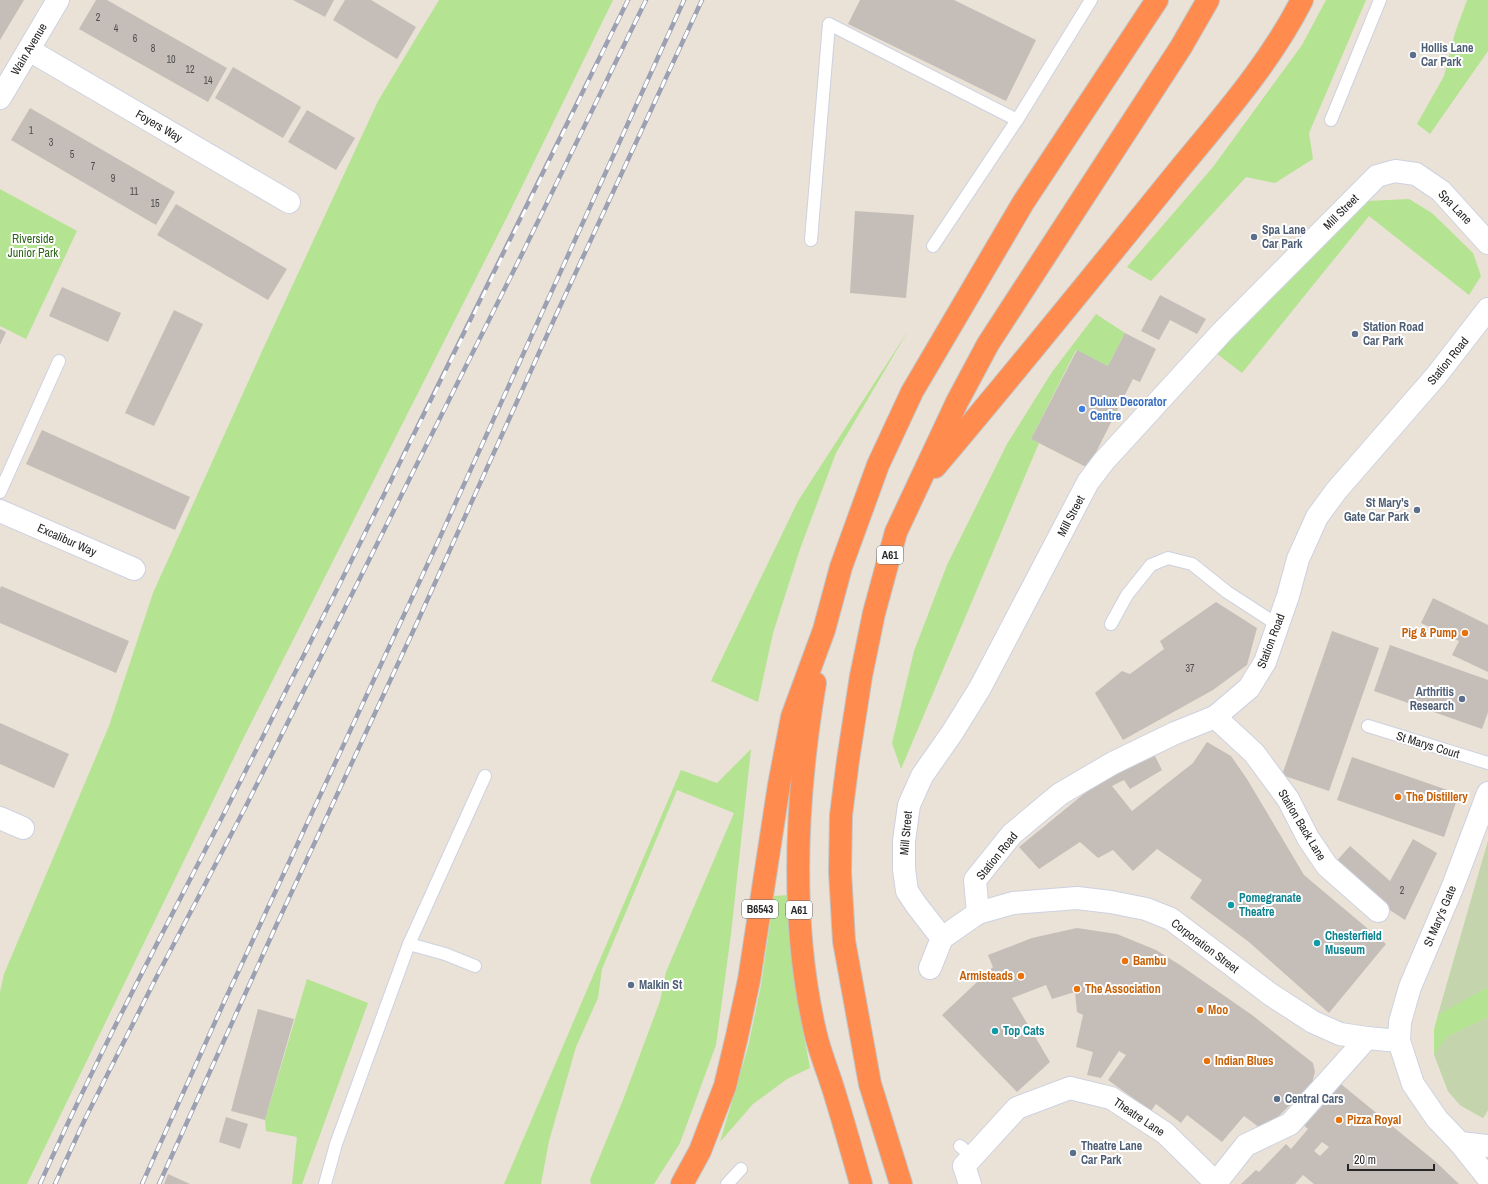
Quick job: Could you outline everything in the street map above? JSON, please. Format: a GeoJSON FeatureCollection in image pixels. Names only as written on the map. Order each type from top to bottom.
{"type":"FeatureCollection","features":[{"type":"Feature","properties":{"kind":"highway","name":"A61"},"geometry":{"type":"LineString","coordinates":[[861,1184],[815,1031],[806,980],[798,898],[798,841],[803,777],[809,721],[824,630],[841,567],[859,515],[878,465],[912,392],[1023,203],[1157,0]]}},
{"type":"Feature","properties":{"kind":"highway","name":"A61"},"geometry":{"type":"LineString","coordinates":[[901,1184],[870,1084],[844,941],[840,872],[841,822],[849,752],[874,613],[896,532],[957,402],[988,344],[1181,47],[1208,0]]}},
{"type":"Feature","properties":{"kind":"highway"},"geometry":{"type":"LineString","coordinates":[[917,489],[1035,349],[1234,101],[1270,54],[1302,0]]}},
{"type":"Feature","properties":{"kind":"highway","name":"B6543"},"geometry":{"type":"LineString","coordinates":[[682,1184],[700,1151],[725,1086],[738,1036],[749,980],[779,785],[792,717],[824,630]]}},
{"type":"Feature","properties":{"kind":"street","name":"Wain Avenue"},"geometry":{"type":"LineString","coordinates":[[0,98],[58,0]]}},
{"type":"Feature","properties":{"kind":"street","name":"Foyers Way"},"geometry":{"type":"LineString","coordinates":[[29,50],[289,202]]}},
{"type":"Feature","properties":{"kind":"street","name":"Spa Lane"},"geometry":{"type":"LineString","coordinates":[[1395,171],[1416,174],[1441,191],[1488,243]]}},
{"type":"Feature","properties":{"kind":"street","name":"Mill Street"},"geometry":{"type":"LineString","coordinates":[[942,938],[907,891],[904,869],[904,841],[909,805],[922,776],[952,733],[980,688],[1088,482],[1104,461],[1227,327],[1377,176],[1395,171]]}},
{"type":"Feature","properties":{"kind":"street","name":"Station Road"},"geometry":{"type":"LineString","coordinates":[[978,914],[975,880],[1012,834],[1060,794],[1113,763],[1175,733],[1215,717],[1249,688],[1266,662],[1298,559],[1317,518],[1336,491],[1436,376],[1488,309]]}},
{"type":"Feature","properties":{"kind":"street","name":"Excalibur Way"},"geometry":{"type":"LineString","coordinates":[[0,511],[134,569]]}},
{"type":"Feature","properties":{"kind":"street","name":"Station Back Lane"},"geometry":{"type":"LineString","coordinates":[[1215,717],[1254,753],[1288,799],[1308,838],[1327,866],[1378,911]]}},
{"type":"Feature","properties":{"kind":"street","name":"St Mary's Gate"},"geometry":{"type":"LineString","coordinates":[[1399,1040],[1400,1022],[1410,987],[1452,886],[1488,793]]}},
{"type":"Feature","properties":{"kind":"street"},"geometry":{"type":"LineString","coordinates":[[0,818],[22,828]]}},
{"type":"Feature","properties":{"kind":"street","name":"Corporation Street"},"geometry":{"type":"LineString","coordinates":[[942,938],[978,914],[1013,903],[1076,898],[1111,902],[1146,909],[1171,919],[1270,994],[1313,1022],[1340,1034],[1367,1038],[1399,1040]]}},
{"type":"Feature","properties":{"kind":"street"},"geometry":{"type":"LineString","coordinates":[[930,968],[942,938]]}},
{"type":"Feature","properties":{"kind":"street"},"geometry":{"type":"LineString","coordinates":[[1216,1184],[1246,1144],[1290,1124],[1367,1038]]}},
{"type":"Feature","properties":{"kind":"street"},"geometry":{"type":"LineString","coordinates":[[1399,1040],[1414,1084],[1437,1119],[1460,1142],[1488,1178]]}},
{"type":"Feature","properties":{"kind":"street","name":"Theatre Lane"},"geometry":{"type":"LineString","coordinates":[[970,1184],[964,1166],[966,1151],[1017,1108],[1070,1088],[1112,1098],[1164,1134],[1216,1184]]}},
{"type":"Feature","properties":{"kind":"street"},"geometry":{"type":"LineString","coordinates":[[1460,1142],[1488,1146]]}},
{"type":"Feature","properties":{"kind":"lane"},"geometry":{"type":"LineString","coordinates":[[933,246],[1017,120],[1091,0]]}},
{"type":"Feature","properties":{"kind":"lane"},"geometry":{"type":"LineString","coordinates":[[1331,120],[1380,0]]}},
{"type":"Feature","properties":{"kind":"lane"},"geometry":{"type":"LineString","coordinates":[[811,240],[829,24],[1017,120]]}},
{"type":"Feature","properties":{"kind":"lane"},"geometry":{"type":"LineString","coordinates":[[0,492],[59,361]]}},
{"type":"Feature","properties":{"kind":"lane"},"geometry":{"type":"LineString","coordinates":[[1111,624],[1127,595],[1151,565],[1168,558],[1192,564],[1227,592],[1278,625]]}},
{"type":"Feature","properties":{"kind":"lane","name":"St Marys Court"},"geometry":{"type":"LineString","coordinates":[[1368,726],[1488,763]]}},
{"type":"Feature","properties":{"kind":"lane"},"geometry":{"type":"LineString","coordinates":[[325,1184],[336,1144],[409,944],[485,776]]}},
{"type":"Feature","properties":{"kind":"lane"},"geometry":{"type":"LineString","coordinates":[[409,944],[445,954],[475,966]]}},
{"type":"Feature","properties":{"kind":"lane"},"geometry":{"type":"LineString","coordinates":[[727,1184],[741,1169]]}},
{"type":"Feature","properties":{"kind":"green space"},"geometry":{"type":"Polygon","coordinates":[[[439,0],[613,0],[509,213],[243,739],[27,1184],[0,1184],[0,992],[4,974],[109,726],[153,593],[263,349],[378,101],[439,0]]]}},
{"type":"Feature","properties":{"kind":"green space"},"geometry":{"type":"Polygon","coordinates":[[[1326,0],[1366,0],[1309,133],[1313,159],[1275,183],[1246,177],[1151,281],[1127,267],[1213,167],[1302,45],[1326,0]]]}},
{"type":"Feature","properties":{"kind":"green space"},"geometry":{"type":"Polygon","coordinates":[[[1467,0],[1488,0],[1488,51],[1430,134],[1417,124],[1444,76],[1455,33],[1467,0]]]}},
{"type":"Feature","properties":{"kind":"green space","name":"Riverside Junior Park"},"geometry":{"type":"Polygon","coordinates":[[[0,189],[77,231],[26,339],[0,326],[0,189]]]}},
{"type":"Feature","properties":{"kind":"green space"},"geometry":{"type":"Polygon","coordinates":[[[1409,199],[1432,213],[1473,253],[1481,276],[1469,295],[1369,216],[1242,373],[1216,353],[1367,201],[1409,199]]]}},
{"type":"Feature","properties":{"kind":"green space"},"geometry":{"type":"Polygon","coordinates":[[[1096,314],[1125,333],[1108,366],[1076,350],[1031,439],[1039,443],[901,769],[892,743],[914,651],[947,565],[1007,444],[1052,372],[1096,314]]]}},
{"type":"Feature","properties":{"kind":"green space"},"geometry":{"type":"Polygon","coordinates":[[[908,331],[836,453],[800,549],[773,633],[758,702],[711,681],[798,501],[908,331]]]}},
{"type":"Feature","properties":{"kind":"green space"},"geometry":{"type":"Polygon","coordinates":[[[751,749],[731,934],[716,1045],[680,1143],[654,1184],[591,1184],[590,1180],[623,1100],[660,1001],[666,972],[734,813],[677,790],[602,969],[598,998],[576,1047],[549,1141],[541,1184],[504,1184],[681,770],[717,783],[751,749]]]}},
{"type":"Feature","properties":{"kind":"green space"},"geometry":{"type":"Polygon","coordinates":[[[1488,841],[1488,1110],[1483,1118],[1460,1105],[1448,1091],[1434,1054],[1434,1029],[1488,841]]]}},
{"type":"Feature","properties":{"kind":"green space"},"geometry":{"type":"Polygon","coordinates":[[[1488,841],[1488,987],[1438,1015],[1488,841]]]}},
{"type":"Feature","properties":{"kind":"green space"},"geometry":{"type":"Polygon","coordinates":[[[789,895],[794,982],[810,1068],[787,1079],[753,1104],[720,1142],[748,1047],[761,985],[774,896],[789,895]]]}},
{"type":"Feature","properties":{"kind":"green space"},"geometry":{"type":"Polygon","coordinates":[[[307,979],[368,1003],[302,1184],[292,1184],[297,1137],[266,1131],[265,1120],[307,979]]]}},
{"type":"Feature","properties":{"kind":"green space"},"geometry":{"type":"Polygon","coordinates":[[[1488,1017],[1488,1110],[1483,1118],[1460,1105],[1448,1091],[1434,1054],[1448,1036],[1488,1017]]]}},
{"type":"Feature","properties":{"kind":"building"},"geometry":{"type":"Polygon","coordinates":[[[0,0],[24,0],[0,40],[0,0]]]}},
{"type":"Feature","properties":{"kind":"building"},"geometry":{"type":"Polygon","coordinates":[[[96,0],[107,0],[227,68],[208,102],[79,29],[96,0]]]}},
{"type":"Feature","properties":{"kind":"building"},"geometry":{"type":"Polygon","coordinates":[[[293,0],[334,0],[325,17],[293,0]]]}},
{"type":"Feature","properties":{"kind":"building"},"geometry":{"type":"Polygon","coordinates":[[[345,0],[371,0],[416,27],[397,59],[333,20],[345,0]]]}},
{"type":"Feature","properties":{"kind":"building"},"geometry":{"type":"Polygon","coordinates":[[[860,0],[954,0],[1036,40],[1006,101],[848,24],[860,0]]]}},
{"type":"Feature","properties":{"kind":"building"},"geometry":{"type":"Polygon","coordinates":[[[233,67],[301,107],[283,138],[215,98],[233,67]]]}},
{"type":"Feature","properties":{"kind":"building"},"geometry":{"type":"Polygon","coordinates":[[[30,108],[175,192],[156,225],[11,140],[30,108]]]}},
{"type":"Feature","properties":{"kind":"building"},"geometry":{"type":"Polygon","coordinates":[[[307,110],[355,138],[336,170],[288,142],[307,110]]]}},
{"type":"Feature","properties":{"kind":"building"},"geometry":{"type":"Polygon","coordinates":[[[176,204],[287,269],[268,300],[157,235],[176,204]]]}},
{"type":"Feature","properties":{"kind":"building"},"geometry":{"type":"Polygon","coordinates":[[[855,211],[914,215],[906,298],[850,293],[855,211]]]}},
{"type":"Feature","properties":{"kind":"building"},"geometry":{"type":"Polygon","coordinates":[[[62,287],[121,313],[108,342],[49,316],[62,287]]]}},
{"type":"Feature","properties":{"kind":"building"},"geometry":{"type":"Polygon","coordinates":[[[1160,295],[1206,319],[1197,334],[1170,320],[1159,340],[1141,331],[1160,295]]]}},
{"type":"Feature","properties":{"kind":"building"},"geometry":{"type":"Polygon","coordinates":[[[174,310],[203,324],[154,426],[125,413],[174,310]]]}},
{"type":"Feature","properties":{"kind":"building"},"geometry":{"type":"Polygon","coordinates":[[[0,329],[6,332],[0,345],[0,329]]]}},
{"type":"Feature","properties":{"kind":"building","name":"Dulux Decorator Centre"},"geometry":{"type":"Polygon","coordinates":[[[1125,333],[1156,349],[1140,382],[1133,379],[1088,468],[1031,439],[1077,350],[1108,366],[1125,333]]]}},
{"type":"Feature","properties":{"kind":"building"},"geometry":{"type":"Polygon","coordinates":[[[42,430],[190,497],[175,530],[26,464],[42,430]]]}},
{"type":"Feature","properties":{"kind":"building"},"geometry":{"type":"Polygon","coordinates":[[[1,586],[129,641],[116,673],[0,623],[1,586]]]}},
{"type":"Feature","properties":{"kind":"building","name":"Pig & Pump"},"geometry":{"type":"Polygon","coordinates":[[[1433,598],[1488,625],[1488,672],[1452,655],[1459,641],[1421,623],[1433,598]]]}},
{"type":"Feature","properties":{"kind":"building"},"geometry":{"type":"Polygon","coordinates":[[[1216,602],[1257,628],[1247,665],[1213,690],[1123,740],[1095,693],[1122,671],[1130,674],[1164,649],[1160,641],[1216,602]]]}},
{"type":"Feature","properties":{"kind":"building"},"geometry":{"type":"Polygon","coordinates":[[[1332,631],[1379,648],[1329,791],[1282,775],[1332,631]]]}},
{"type":"Feature","properties":{"kind":"building"},"geometry":{"type":"Polygon","coordinates":[[[1390,645],[1488,680],[1488,712],[1482,729],[1374,691],[1390,645]]]}},
{"type":"Feature","properties":{"kind":"building"},"geometry":{"type":"Polygon","coordinates":[[[0,723],[69,754],[54,788],[0,764],[0,723]]]}},
{"type":"Feature","properties":{"kind":"building"},"geometry":{"type":"Polygon","coordinates":[[[1207,742],[1231,756],[1247,779],[1304,875],[1386,944],[1329,1013],[1249,942],[1190,898],[1202,880],[1157,849],[1133,871],[1113,850],[1098,858],[1080,842],[1039,869],[1019,847],[1102,779],[1153,752],[1162,770],[1130,789],[1124,780],[1112,786],[1132,811],[1193,763],[1207,742]]]}},
{"type":"Feature","properties":{"kind":"building","name":"The Distillery"},"geometry":{"type":"Polygon","coordinates":[[[1352,757],[1459,794],[1444,837],[1337,800],[1352,757]]]}},
{"type":"Feature","properties":{"kind":"building"},"geometry":{"type":"Polygon","coordinates":[[[1413,839],[1437,853],[1405,920],[1385,907],[1334,864],[1350,846],[1390,881],[1413,839]]]}},
{"type":"Feature","properties":{"kind":"building"},"geometry":{"type":"Polygon","coordinates":[[[1077,928],[1117,934],[1156,950],[1180,965],[1252,1015],[1313,1063],[1315,1072],[1312,1083],[1264,1131],[1244,1116],[1222,1142],[1187,1115],[1181,1123],[1156,1104],[1151,1111],[1108,1080],[1126,1055],[1119,1051],[1101,1078],[1087,1075],[1093,1052],[1076,1047],[1083,1015],[1077,1012],[1075,992],[1052,999],[1046,985],[1012,998],[1050,1062],[1017,1092],[942,1015],[993,967],[988,955],[1032,938],[1077,928]]]}},
{"type":"Feature","properties":{"kind":"building"},"geometry":{"type":"Polygon","coordinates":[[[258,1009],[294,1019],[265,1120],[231,1111],[258,1009]]]}},
{"type":"Feature","properties":{"kind":"building"},"geometry":{"type":"Polygon","coordinates":[[[1341,1084],[1436,1162],[1459,1184],[1314,1184],[1303,1175],[1295,1184],[1241,1184],[1256,1170],[1259,1172],[1286,1144],[1291,1149],[1308,1129],[1301,1123],[1341,1084]],[[1322,1142],[1314,1151],[1320,1156],[1329,1147],[1322,1142]]]}},
{"type":"Feature","properties":{"kind":"building"},"geometry":{"type":"Polygon","coordinates":[[[226,1117],[248,1124],[240,1149],[219,1142],[226,1117]]]}},
{"type":"Feature","properties":{"kind":"building"},"geometry":{"type":"Polygon","coordinates":[[[168,1174],[190,1184],[164,1184],[168,1174]]]}},
{"type":"Feature","properties":{"kind":"railway"},"geometry":{"type":"LineString","coordinates":[[40,1184],[111,1034],[337,590],[628,0]]}},
{"type":"Feature","properties":{"kind":"railway"},"geometry":{"type":"LineString","coordinates":[[55,1184],[86,1117],[155,980],[246,806],[522,254],[646,0]]}},
{"type":"Feature","properties":{"kind":"railway"},"geometry":{"type":"LineString","coordinates":[[142,1184],[225,1000],[436,546],[684,0]]}},
{"type":"Feature","properties":{"kind":"railway"},"geometry":{"type":"LineString","coordinates":[[159,1184],[275,928],[416,625],[557,313],[702,0]]}},
{"type":"Feature","properties":{"kind":"place","name":"Hollis Lane Car Park"},"geometry":{"type":"Point","coordinates":[1413,55]}},
{"type":"Feature","properties":{"kind":"place","name":"Spa Lane Car Park"},"geometry":{"type":"Point","coordinates":[1254,237]}},
{"type":"Feature","properties":{"kind":"place","name":"Station Road Car Park"},"geometry":{"type":"Point","coordinates":[1355,334]}},
{"type":"Feature","properties":{"kind":"place","name":"Dulux Decorator Centre"},"geometry":{"type":"Point","coordinates":[1082,409]}},
{"type":"Feature","properties":{"kind":"place","name":"St Mary's Gate Car Park"},"geometry":{"type":"Point","coordinates":[1417,510]}},
{"type":"Feature","properties":{"kind":"place","name":"Pig & Pump"},"geometry":{"type":"Point","coordinates":[1465,633]}},
{"type":"Feature","properties":{"kind":"place","name":"Arthritis Research"},"geometry":{"type":"Point","coordinates":[1462,699]}},
{"type":"Feature","properties":{"kind":"place","name":"The Distillery"},"geometry":{"type":"Point","coordinates":[1398,797]}},
{"type":"Feature","properties":{"kind":"place","name":"Pomegranate Theatre"},"geometry":{"type":"Point","coordinates":[1231,905]}},
{"type":"Feature","properties":{"kind":"place","name":"Chesterfield Museum"},"geometry":{"type":"Point","coordinates":[1317,943]}},
{"type":"Feature","properties":{"kind":"place","name":"Bambu"},"geometry":{"type":"Point","coordinates":[1125,961]}},
{"type":"Feature","properties":{"kind":"place","name":"Armisteads"},"geometry":{"type":"Point","coordinates":[1021,976]}},
{"type":"Feature","properties":{"kind":"place","name":"Malkin St"},"geometry":{"type":"Point","coordinates":[631,985]}},
{"type":"Feature","properties":{"kind":"place","name":"The Association"},"geometry":{"type":"Point","coordinates":[1077,989]}},
{"type":"Feature","properties":{"kind":"place","name":"Moo"},"geometry":{"type":"Point","coordinates":[1200,1010]}},
{"type":"Feature","properties":{"kind":"place","name":"Top Cats"},"geometry":{"type":"Point","coordinates":[995,1031]}},
{"type":"Feature","properties":{"kind":"place","name":"Indian Blues"},"geometry":{"type":"Point","coordinates":[1207,1061]}},
{"type":"Feature","properties":{"kind":"place","name":"Central Cars"},"geometry":{"type":"Point","coordinates":[1277,1099]}},
{"type":"Feature","properties":{"kind":"place","name":"Pizza Royal"},"geometry":{"type":"Point","coordinates":[1339,1120]}},
{"type":"Feature","properties":{"kind":"place","name":"Theatre Lane Car Park"},"geometry":{"type":"Point","coordinates":[1073,1153]}}]}
